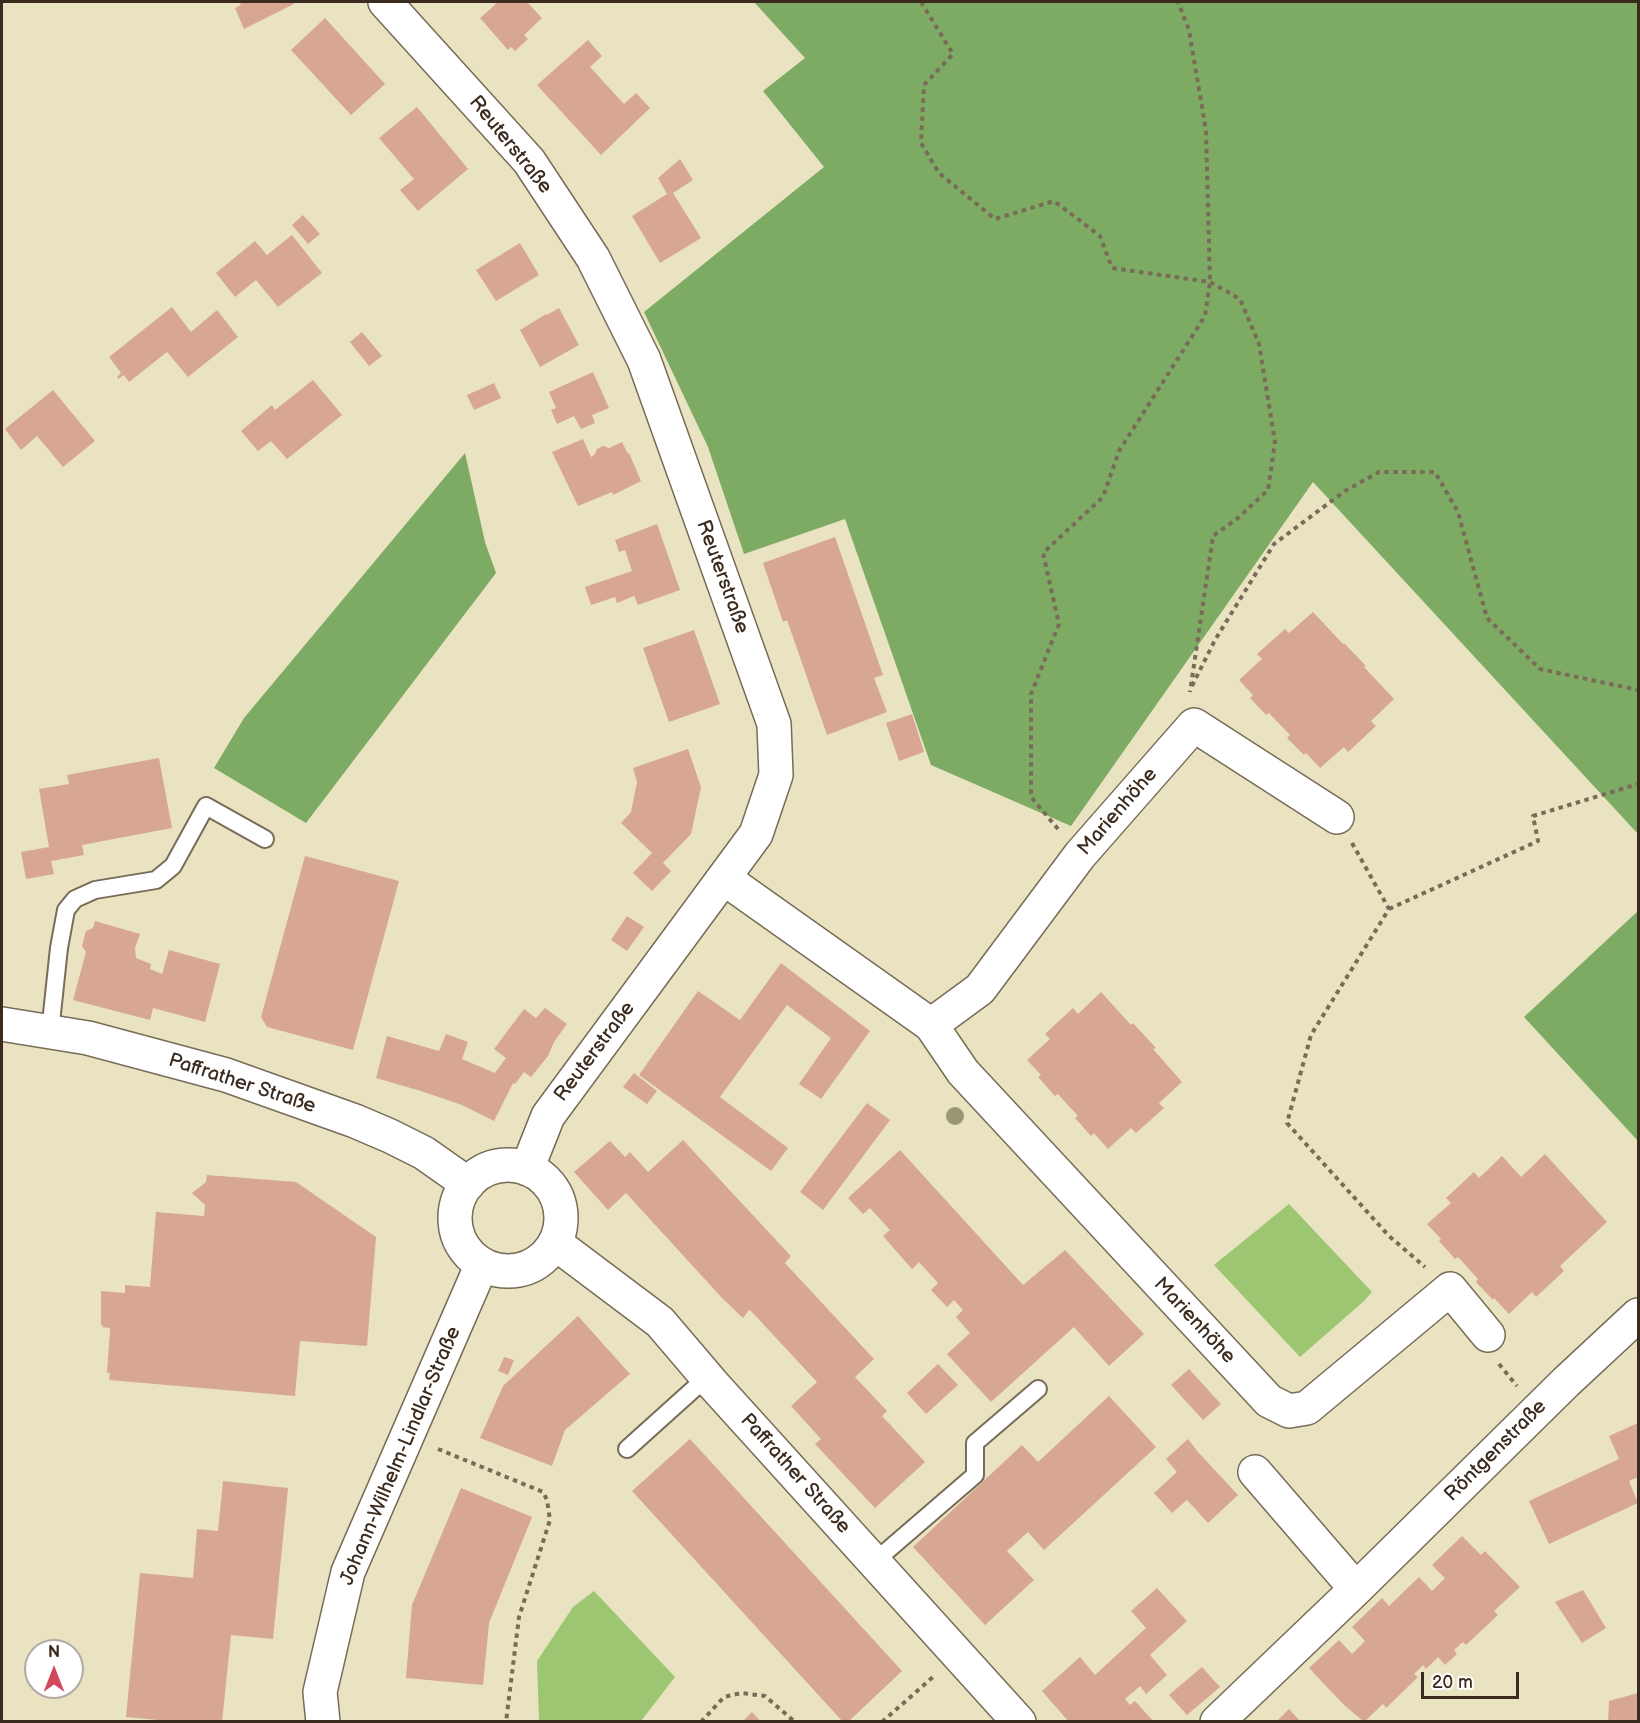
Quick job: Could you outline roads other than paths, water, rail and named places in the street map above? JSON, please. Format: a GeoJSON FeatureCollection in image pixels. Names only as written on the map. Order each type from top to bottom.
{"type":"FeatureCollection","features":[{"type":"Feature","properties":{"kind":"street","name":"Reuterstraße"},"geometry":{"type":"LineString","coordinates":[[385,2],[529,161],[593,258],[644,360],[774,724],[776,776],[756,834],[548,1116],[527,1169]]}},
{"type":"Feature","properties":{"kind":"street","name":"Marienhöhe"},"geometry":{"type":"LineString","coordinates":[[931,1025],[980,989],[1080,855],[1194,725],[1337,817]]}},
{"type":"Feature","properties":{"kind":"street","name":"Marienhöhe"},"geometry":{"type":"LineString","coordinates":[[725,879],[931,1025],[963,1072],[1269,1401],[1289,1411],[1307,1408],[1450,1289],[1488,1335]]}},
{"type":"Feature","properties":{"kind":"street","name":"Paffrather Straße"},"geometry":{"type":"LineString","coordinates":[[2,1024],[88,1038],[226,1075],[355,1120],[424,1153],[468,1184]]}},
{"type":"Feature","properties":{"kind":"street"},"geometry":{"type":"LineString","coordinates":[[514,1165],[527,1169],[540,1176],[551,1186],[558,1199],[561,1221],[555,1243],[536,1263],[523,1269],[502,1270],[482,1264],[471,1256],[458,1233],[456,1208],[461,1195],[478,1175],[495,1167],[514,1165]]}},
{"type":"Feature","properties":{"kind":"street","name":"Paffrather Straße"},"geometry":{"type":"LineString","coordinates":[[555,1243],[660,1322],[1019,1722]]}},
{"type":"Feature","properties":{"kind":"street","name":"Johann-Wilhelm-Lindlar-Straße"},"geometry":{"type":"LineString","coordinates":[[323,1722],[320,1692],[348,1572],[482,1264]]}},
{"type":"Feature","properties":{"kind":"street","name":"Röntgenstraße"},"geometry":{"type":"LineString","coordinates":[[1217,1722],[1566,1382],[1638,1315]]}},
{"type":"Feature","properties":{"kind":"street"},"geometry":{"type":"LineString","coordinates":[[1255,1472],[1356,1589]]}},
{"type":"Feature","properties":{"kind":"lane"},"geometry":{"type":"LineString","coordinates":[[50,1032],[59,948],[66,910],[75,899],[95,890],[156,880],[173,866],[206,806],[265,839]]}},
{"type":"Feature","properties":{"kind":"lane"},"geometry":{"type":"LineString","coordinates":[[627,1449],[707,1377]]}},
{"type":"Feature","properties":{"kind":"lane"},"geometry":{"type":"LineString","coordinates":[[874,1562],[975,1475],[975,1443],[1038,1389]]}}]}
